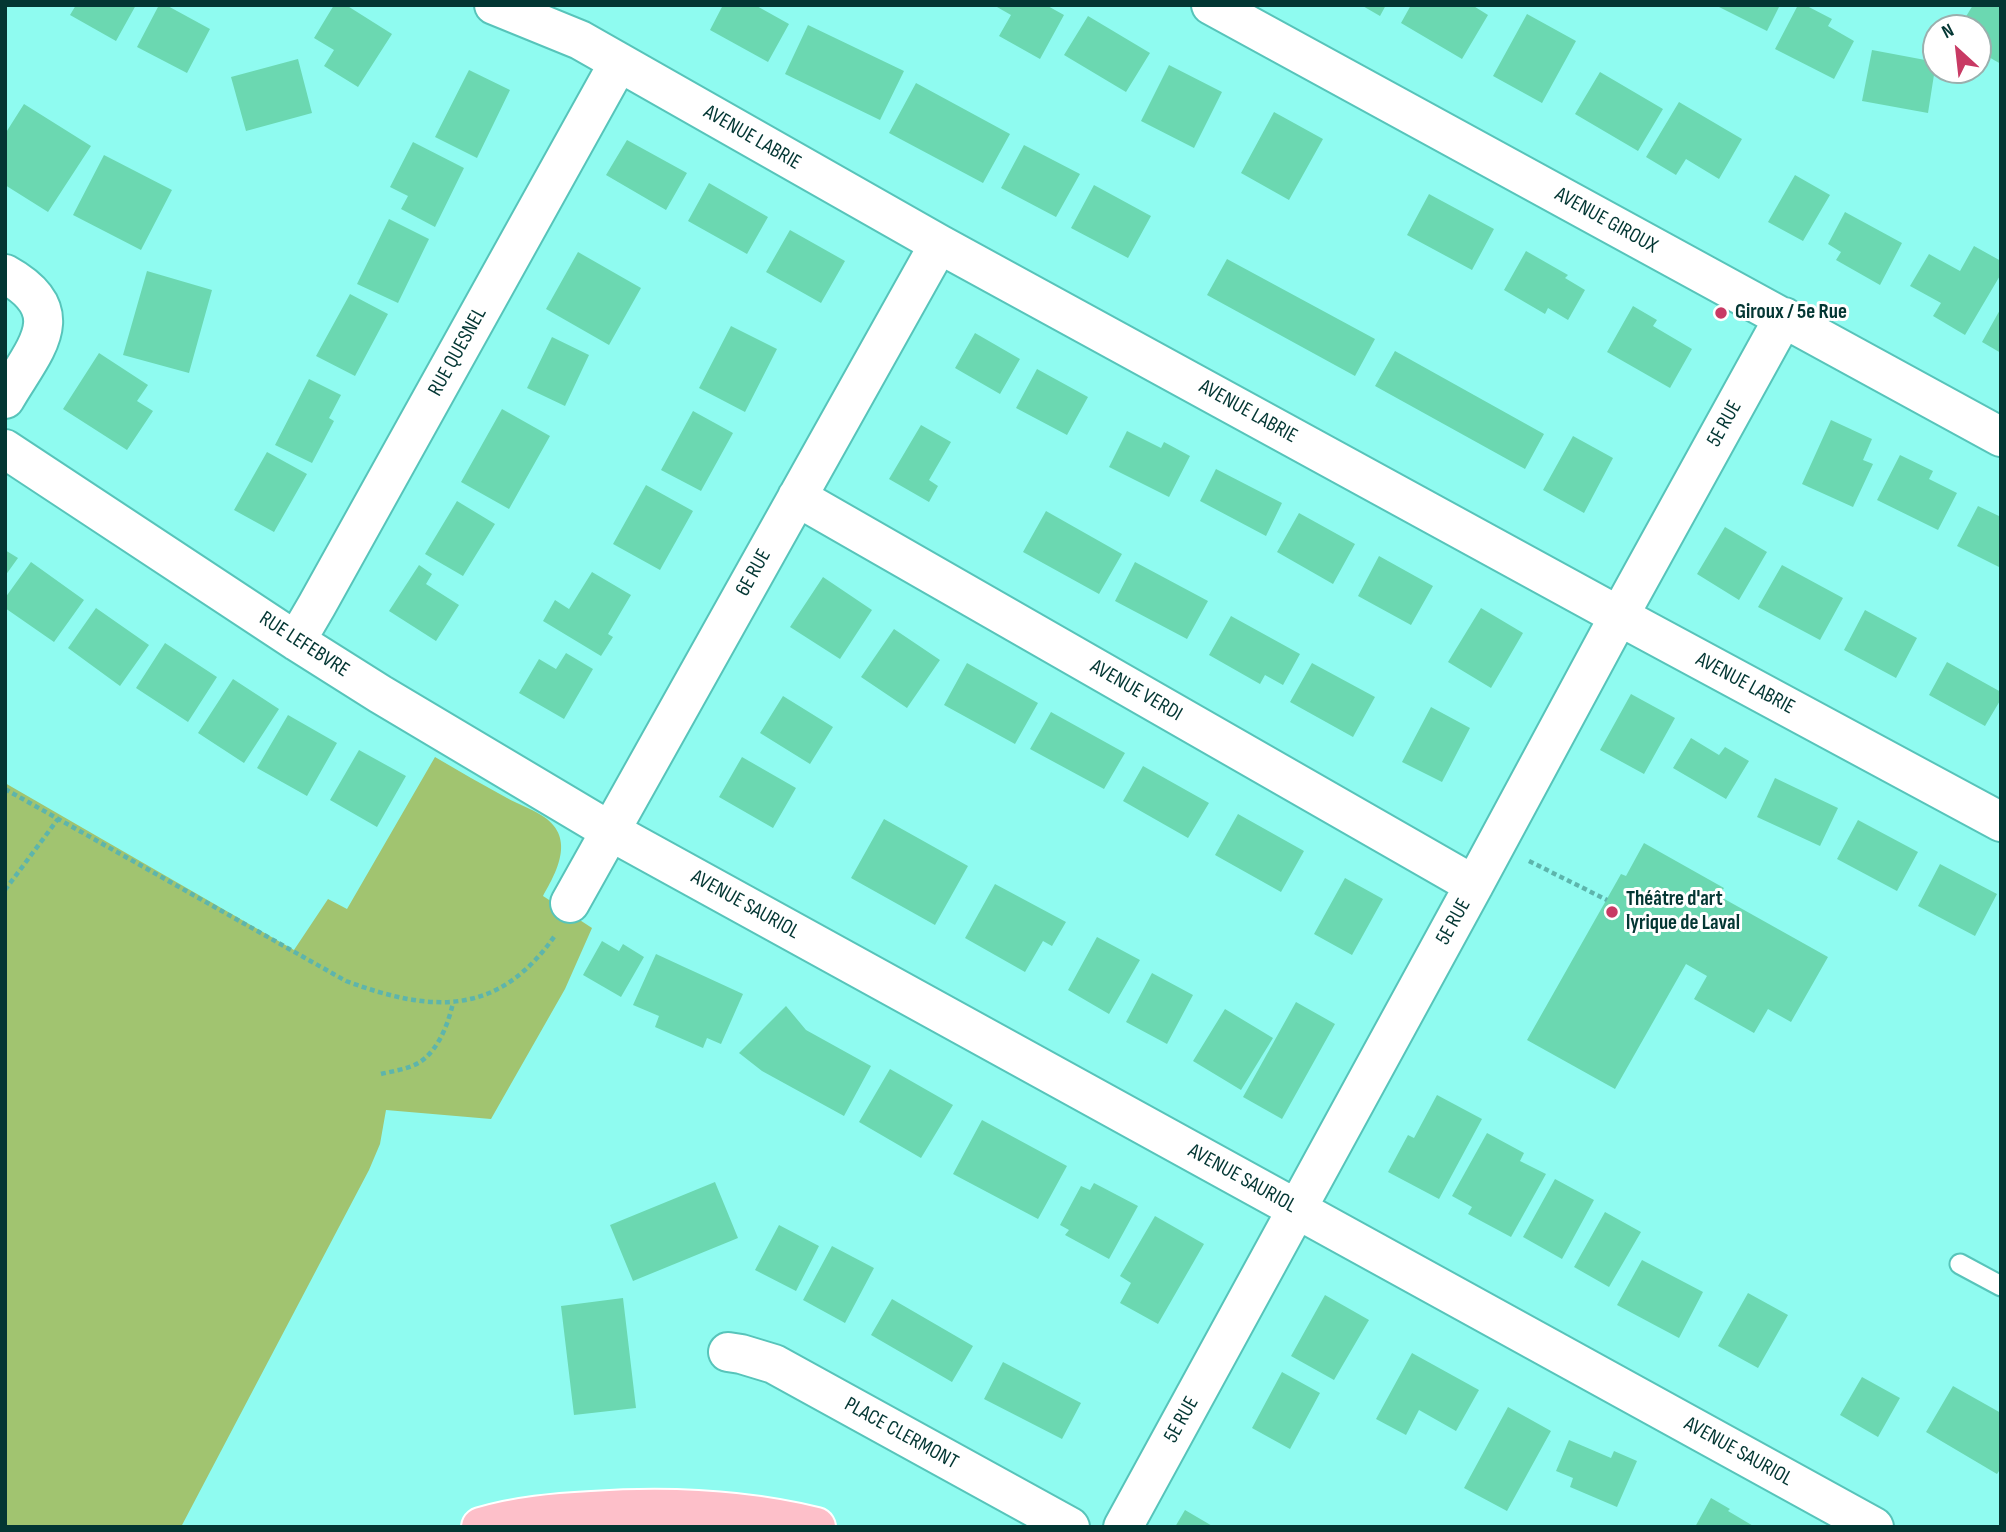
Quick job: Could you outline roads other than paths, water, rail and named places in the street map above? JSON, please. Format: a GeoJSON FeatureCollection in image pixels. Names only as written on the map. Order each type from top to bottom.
{"type":"FeatureCollection","features":[{"type":"Feature","properties":{"kind":"highway"},"geometry":{"type":"LineString","coordinates":[[481,1527],[533,1515],[643,1509],[724,1512],[816,1527]]}},
{"type":"Feature","properties":{"kind":"street","name":"AVENUE LABRIE"},"geometry":{"type":"LineString","coordinates":[[494,5],[580,40],[939,244],[2001,822]]}},
{"type":"Feature","properties":{"kind":"street","name":"AVENUE GIROUX"},"geometry":{"type":"LineString","coordinates":[[1211,5],[2001,437]]}},
{"type":"Feature","properties":{"kind":"street","name":"RUE QUESNEL"},"geometry":{"type":"LineString","coordinates":[[296,640],[619,62]]}},
{"type":"Feature","properties":{"kind":"street","name":"6E RUE"},"geometry":{"type":"LineString","coordinates":[[563,918],[939,244]]}},
{"type":"Feature","properties":{"kind":"street"},"geometry":{"type":"LineString","coordinates":[[5,274],[31,291],[43,312],[44,323],[36,346],[5,399]]}},
{"type":"Feature","properties":{"kind":"street","name":"5E RUE"},"geometry":{"type":"LineString","coordinates":[[1124,1527],[1783,317]]}},
{"type":"Feature","properties":{"kind":"street","name":"RUE LEFEBVRE"},"geometry":{"type":"LineString","coordinates":[[5,449],[380,694],[610,831]]}},
{"type":"Feature","properties":{"kind":"street","name":"AVENUE VERDI"},"geometry":{"type":"LineString","coordinates":[[797,497],[1474,885]]}},
{"type":"Feature","properties":{"kind":"street","name":"AVENUE SAURIOL"},"geometry":{"type":"LineString","coordinates":[[610,831],[1874,1527]]}},
{"type":"Feature","properties":{"kind":"street","name":"PLACE CLERMONT"},"geometry":{"type":"LineString","coordinates":[[727,1352],[774,1364],[1070,1527]]}},
{"type":"Feature","properties":{"kind":"lane"},"geometry":{"type":"LineString","coordinates":[[1960,1264],[2001,1286]]}},
{"type":"Feature","properties":{"kind":"place","name":"Giroux / 5e Rue"},"geometry":{"type":"Point","coordinates":[1721,313]}},
{"type":"Feature","properties":{"kind":"place","name":"Théâtre d'art lyrique de Laval"},"geometry":{"type":"Point","coordinates":[1612,912]}}]}
